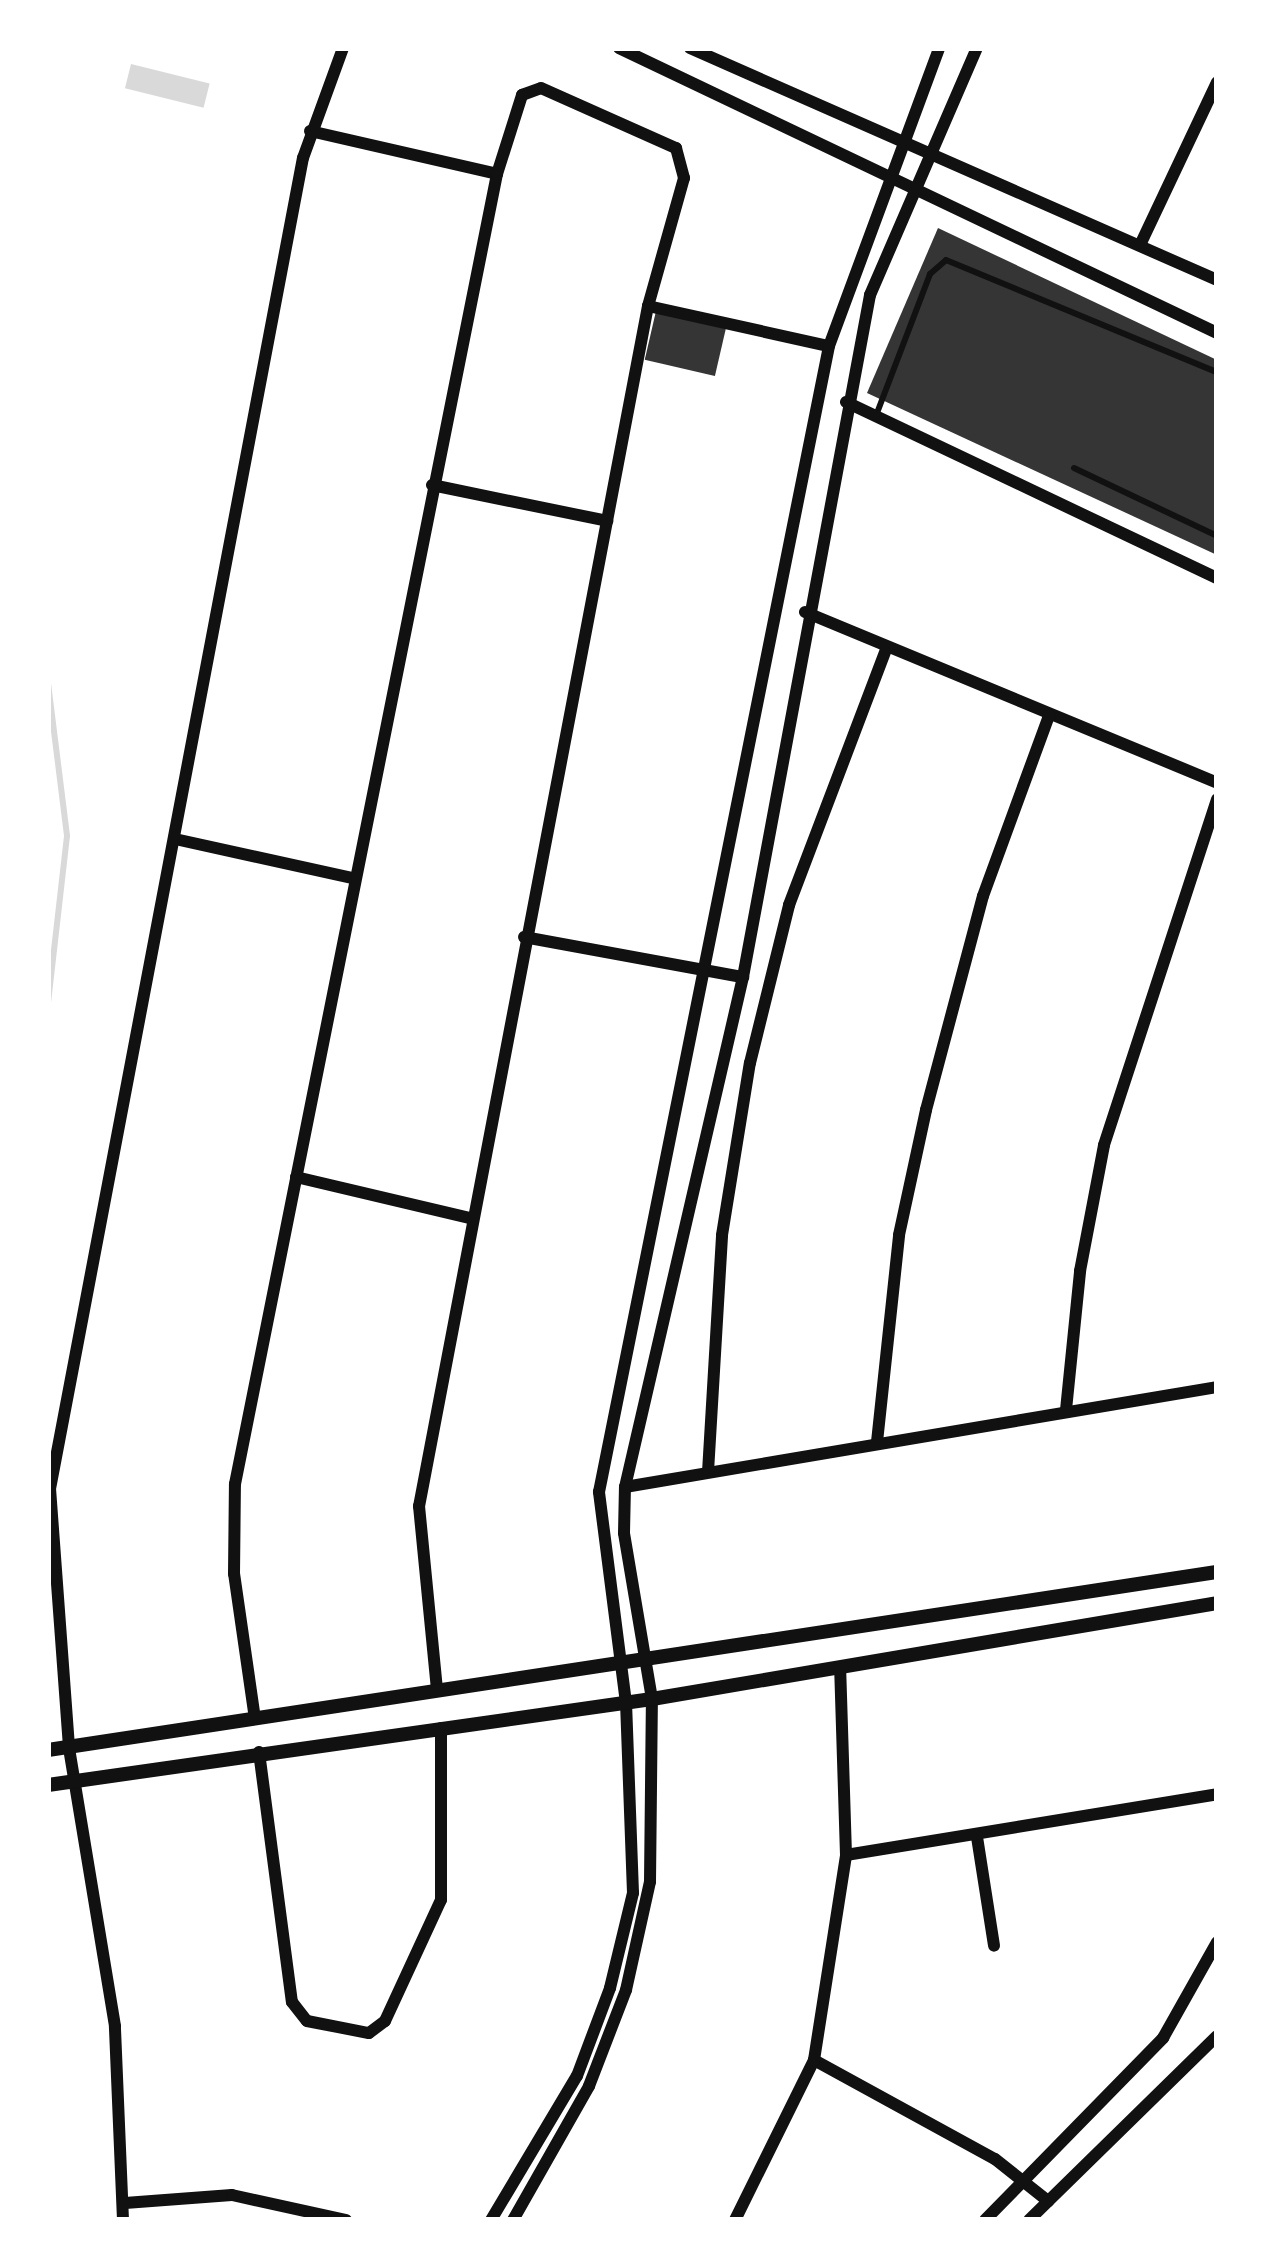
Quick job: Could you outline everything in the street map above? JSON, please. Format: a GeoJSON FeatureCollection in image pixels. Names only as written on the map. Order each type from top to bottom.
{"type":"FeatureCollection","features":[{"type":"Feature","properties":{"kind":"street"},"geometry":{"type":"LineString","coordinates":[[123,2220],[115,2026],[69,1747],[50,1566],[52,1471],[310,131],[343,48]]}},
{"type":"Feature","properties":{"kind":"street"},"geometry":{"type":"LineString","coordinates":[[619,48],[1217,334]]}},
{"type":"Feature","properties":{"kind":"street"},"geometry":{"type":"LineString","coordinates":[[691,48],[1217,280]]}},
{"type":"Feature","properties":{"kind":"street"},"geometry":{"type":"LineString","coordinates":[[490,2220],[577,2076],[610,1988],[633,1893],[626,1702],[599,1492],[709,970],[829,346],[885,178],[939,48]]}},
{"type":"Feature","properties":{"kind":"street"},"geometry":{"type":"LineString","coordinates":[[513,2220],[589,2086],[626,1990],[650,1882],[652,1699],[649,1659],[624,1533],[625,1487],[743,977],[845,402],[870,295],[920,190],[977,48]]}},
{"type":"Feature","properties":{"kind":"street"},"geometry":{"type":"LineString","coordinates":[[1141,243],[1217,82]]}},
{"type":"Feature","properties":{"kind":"street"},"geometry":{"type":"LineString","coordinates":[[255,1719],[234,1574],[235,1484],[497,174],[522,95],[542,88],[676,148],[683,178],[648,306],[470,1218],[419,1506],[436,1691]]}},
{"type":"Feature","properties":{"kind":"street"},"geometry":{"type":"LineString","coordinates":[[310,131],[497,174]]}},
{"type":"Feature","properties":{"kind":"street"},"geometry":{"type":"LineString","coordinates":[[648,306],[829,346]]}},
{"type":"Feature","properties":{"kind":"street"},"geometry":{"type":"LineString","coordinates":[[845,402],[1217,578]]}},
{"type":"Feature","properties":{"kind":"street"},"geometry":{"type":"LineString","coordinates":[[432,484],[607,521]]}},
{"type":"Feature","properties":{"kind":"street"},"geometry":{"type":"LineString","coordinates":[[806,612],[1217,783]]}},
{"type":"Feature","properties":{"kind":"street"},"geometry":{"type":"LineString","coordinates":[[708,1472],[722,1235],[750,1064],[789,905],[886,647]]}},
{"type":"Feature","properties":{"kind":"street"},"geometry":{"type":"LineString","coordinates":[[877,1442],[898,1235],[926,1110],[983,896],[1049,716]]}},
{"type":"Feature","properties":{"kind":"street"},"geometry":{"type":"LineString","coordinates":[[1066,1410],[1080,1271],[1104,1145],[1217,799]]}},
{"type":"Feature","properties":{"kind":"street"},"geometry":{"type":"LineString","coordinates":[[175,838],[353,878]]}},
{"type":"Feature","properties":{"kind":"street"},"geometry":{"type":"LineString","coordinates":[[524,937],[743,977]]}},
{"type":"Feature","properties":{"kind":"street"},"geometry":{"type":"LineString","coordinates":[[296,1177],[470,1218]]}},
{"type":"Feature","properties":{"kind":"street"},"geometry":{"type":"LineString","coordinates":[[625,1487],[1217,1387]]}},
{"type":"Feature","properties":{"kind":"street"},"geometry":{"type":"LineString","coordinates":[[48,1750],[1217,1572]]}},
{"type":"Feature","properties":{"kind":"street"},"geometry":{"type":"LineString","coordinates":[[48,1785],[652,1699],[1217,1603]]}},
{"type":"Feature","properties":{"kind":"street"},"geometry":{"type":"LineString","coordinates":[[735,2220],[814,2060],[846,1855],[840,1667]]}},
{"type":"Feature","properties":{"kind":"street"},"geometry":{"type":"LineString","coordinates":[[259,1752],[292,2002],[307,2021],[369,2033],[385,2021],[441,1900],[441,1728]]}},
{"type":"Feature","properties":{"kind":"street"},"geometry":{"type":"LineString","coordinates":[[846,1855],[1217,1794]]}},
{"type":"Feature","properties":{"kind":"street"},"geometry":{"type":"LineString","coordinates":[[976,1837],[994,1946]]}},
{"type":"Feature","properties":{"kind":"street"},"geometry":{"type":"LineString","coordinates":[[985,2220],[1162,2038],[1217,1942]]}},
{"type":"Feature","properties":{"kind":"street"},"geometry":{"type":"LineString","coordinates":[[1029,2220],[1217,2036]]}},
{"type":"Feature","properties":{"kind":"street"},"geometry":{"type":"LineString","coordinates":[[814,2060],[1024,2180],[1048,2201]]}},
{"type":"Feature","properties":{"kind":"street"},"geometry":{"type":"LineString","coordinates":[[125,2203],[232,2195],[346,2220]]}},
{"type":"Feature","properties":{"kind":"lane"},"geometry":{"type":"LineString","coordinates":[[876,416],[930,274],[946,260],[1217,372]]}},
{"type":"Feature","properties":{"kind":"lane"},"geometry":{"type":"LineString","coordinates":[[1073,468],[1217,536]]}},
{"type":"Feature","properties":{"kind":"shaded area"},"geometry":{"type":"Polygon","coordinates":[[[131,64],[210,84],[204,108],[125,88],[131,64]]]}},
{"type":"Feature","properties":{"kind":"building"},"geometry":{"type":"Polygon","coordinates":[[[938,228],[1217,360],[1217,555],[867,393],[938,228]]]}},
{"type":"Feature","properties":{"kind":"building"},"geometry":{"type":"Polygon","coordinates":[[[656,311],[726,327],[715,376],[645,360],[656,311]]]}},
{"type":"Feature","properties":{"kind":"waterway"},"geometry":{"type":"LineString","coordinates":[[48,683],[67,836],[48,1003]]}}]}
